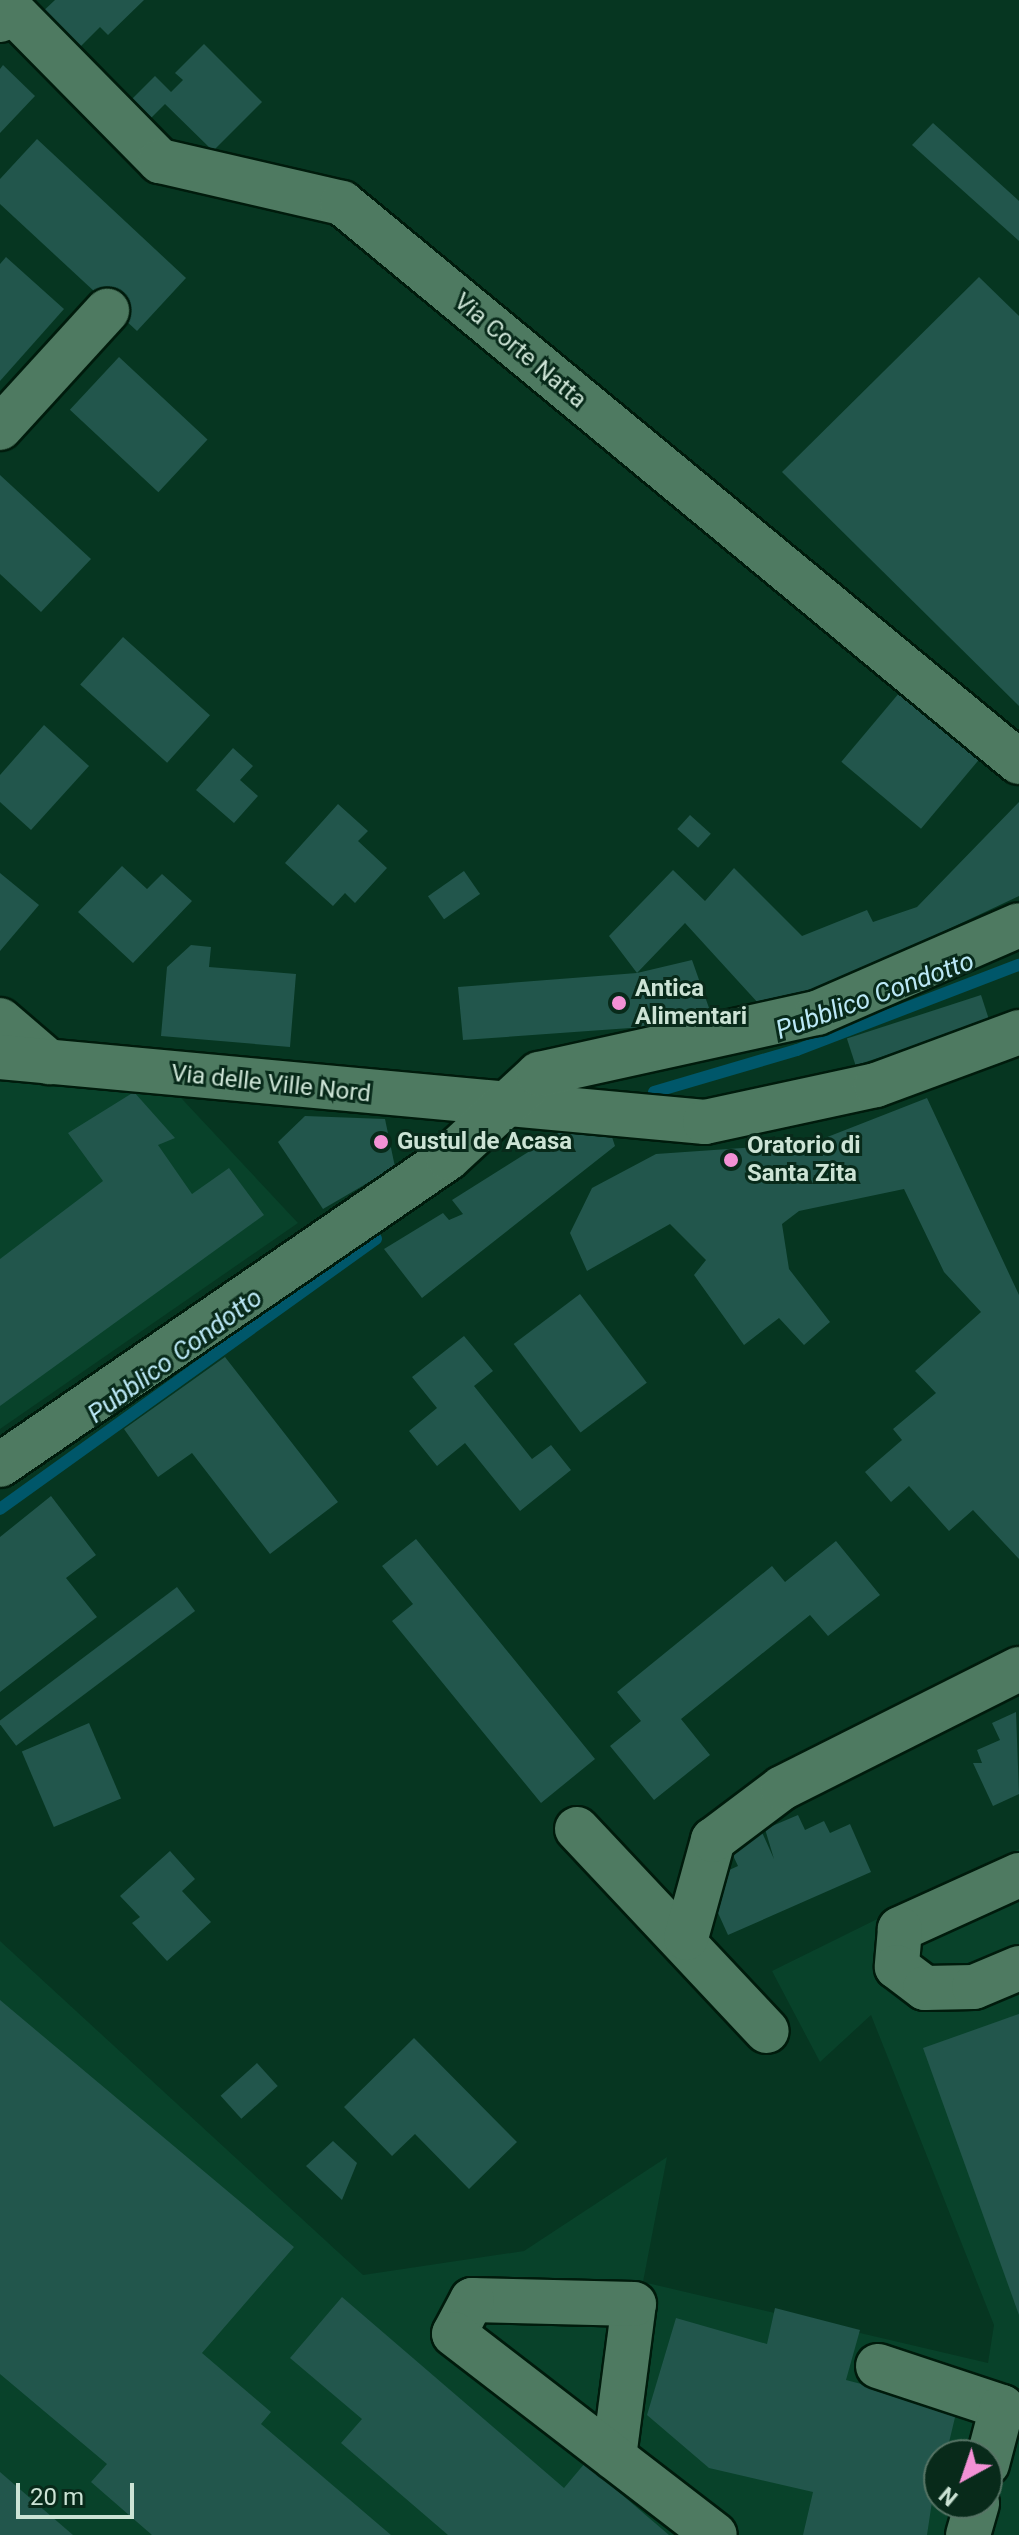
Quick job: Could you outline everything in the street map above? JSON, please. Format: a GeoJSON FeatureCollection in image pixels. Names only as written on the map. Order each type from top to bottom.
{"type":"FeatureCollection","features":[{"type":"Feature","properties":{"kind":"street","name":"Via Corte Natta"},"geometry":{"type":"LineString","coordinates":[[0,20],[10,9],[160,161],[342,203],[1019,762]]}},
{"type":"Feature","properties":{"kind":"street"},"geometry":{"type":"LineString","coordinates":[[0,428],[107,311]]}},
{"type":"Feature","properties":{"kind":"street"},"geometry":{"type":"LineString","coordinates":[[0,1465],[448,1158],[499,1107],[539,1074],[817,1013],[1019,925]]}},
{"type":"Feature","properties":{"kind":"street"},"geometry":{"type":"LineString","coordinates":[[0,1020],[49,1062]]}},
{"type":"Feature","properties":{"kind":"street","name":"Via delle Ville Nord"},"geometry":{"type":"LineString","coordinates":[[0,1057],[499,1107],[642,1118],[741,1118],[876,1085],[1019,1032]]}},
{"type":"Feature","properties":{"kind":"street"},"geometry":{"type":"LineString","coordinates":[[686,1938],[713,1840],[782,1788],[1019,1669]]}},
{"type":"Feature","properties":{"kind":"street"},"geometry":{"type":"LineString","coordinates":[[577,1829],[686,1938],[767,2031]]}},
{"type":"Feature","properties":{"kind":"street"},"geometry":{"type":"LineString","coordinates":[[1019,1875],[900,1929],[897,1967],[925,1988],[974,1987],[1019,1968]]}},
{"type":"Feature","properties":{"kind":"street"},"geometry":{"type":"LineString","coordinates":[[614,2457],[634,2304],[472,2300],[454,2334],[715,2535]]}},
{"type":"Feature","properties":{"kind":"street"},"geometry":{"type":"LineString","coordinates":[[878,2366],[1002,2407],[994,2439]]}},
{"type":"Feature","properties":{"kind":"shaded area"},"geometry":{"type":"Polygon","coordinates":[[[0,1073],[168,1084],[298,1223],[0,1429],[0,1073]]]}},
{"type":"Feature","properties":{"kind":"shaded area"},"geometry":{"type":"Polygon","coordinates":[[[1019,1849],[1019,2535],[0,2535],[0,1941],[363,2275],[524,2251],[667,2157],[643,2282],[988,2363],[994,2325],[871,2015],[820,2062],[772,1971],[1019,1849]]]}},
{"type":"Feature","properties":{"kind":"building"},"geometry":{"type":"Polygon","coordinates":[[[55,0],[144,0],[108,35],[100,27],[75,52],[39,15],[55,0]]]}},
{"type":"Feature","properties":{"kind":"building"},"geometry":{"type":"Polygon","coordinates":[[[204,44],[262,102],[213,151],[165,104],[147,122],[128,103],[155,76],[171,92],[183,80],[175,73],[204,44]]]}},
{"type":"Feature","properties":{"kind":"building"},"geometry":{"type":"Polygon","coordinates":[[[3,65],[35,96],[0,133],[0,69],[3,65]]]}},
{"type":"Feature","properties":{"kind":"building"},"geometry":{"type":"Polygon","coordinates":[[[933,123],[1019,201],[1019,241],[912,145],[933,123]]]}},
{"type":"Feature","properties":{"kind":"building"},"geometry":{"type":"Polygon","coordinates":[[[37,139],[186,278],[137,331],[0,204],[0,179],[37,139]]]}},
{"type":"Feature","properties":{"kind":"building"},"geometry":{"type":"Polygon","coordinates":[[[6,257],[64,309],[0,381],[0,264],[6,257]]]}},
{"type":"Feature","properties":{"kind":"building"},"geometry":{"type":"Polygon","coordinates":[[[979,277],[1019,316],[1019,706],[782,472],[979,277]]]}},
{"type":"Feature","properties":{"kind":"building"},"geometry":{"type":"Polygon","coordinates":[[[119,357],[207,440],[158,492],[70,410],[119,357]]]}},
{"type":"Feature","properties":{"kind":"building"},"geometry":{"type":"Polygon","coordinates":[[[0,475],[91,559],[41,612],[0,574],[0,475]]]}},
{"type":"Feature","properties":{"kind":"building"},"geometry":{"type":"Polygon","coordinates":[[[123,637],[210,715],[167,763],[80,685],[123,637]]]}},
{"type":"Feature","properties":{"kind":"building"},"geometry":{"type":"Polygon","coordinates":[[[905,686],[985,753],[921,829],[841,762],[905,686]]]}},
{"type":"Feature","properties":{"kind":"building"},"geometry":{"type":"Polygon","coordinates":[[[44,725],[89,766],[31,830],[0,802],[0,775],[44,725]]]}},
{"type":"Feature","properties":{"kind":"building"},"geometry":{"type":"Polygon","coordinates":[[[233,748],[253,766],[240,780],[258,796],[234,823],[196,790],[233,748]]]}},
{"type":"Feature","properties":{"kind":"building"},"geometry":{"type":"Polygon","coordinates":[[[1019,802],[1019,896],[768,1014],[685,923],[637,973],[609,936],[673,870],[705,901],[734,868],[802,936],[867,910],[873,922],[917,907],[1019,802]]]}},
{"type":"Feature","properties":{"kind":"building"},"geometry":{"type":"Polygon","coordinates":[[[338,804],[368,831],[358,841],[387,868],[355,903],[345,893],[333,906],[285,863],[338,804]]]}},
{"type":"Feature","properties":{"kind":"building"},"geometry":{"type":"Polygon","coordinates":[[[690,815],[711,834],[698,848],[677,829],[690,815]]]}},
{"type":"Feature","properties":{"kind":"building"},"geometry":{"type":"Polygon","coordinates":[[[122,866],[147,889],[162,874],[192,901],[133,963],[78,912],[122,866]]]}},
{"type":"Feature","properties":{"kind":"building"},"geometry":{"type":"Polygon","coordinates":[[[464,871],[480,894],[444,919],[428,896],[464,871]]]}},
{"type":"Feature","properties":{"kind":"building"},"geometry":{"type":"Polygon","coordinates":[[[0,873],[39,905],[0,951],[0,873]]]}},
{"type":"Feature","properties":{"kind":"building"},"geometry":{"type":"Polygon","coordinates":[[[191,945],[211,947],[209,967],[296,974],[290,1047],[161,1036],[167,967],[191,945]]]}},
{"type":"Feature","properties":{"kind":"building"},"geometry":{"type":"Polygon","coordinates":[[[692,960],[714,1022],[463,1040],[458,987],[637,973],[692,960]]]}},
{"type":"Feature","properties":{"kind":"building"},"geometry":{"type":"Polygon","coordinates":[[[981,995],[990,1022],[856,1065],[847,1039],[981,995]]]}},
{"type":"Feature","properties":{"kind":"building"},"geometry":{"type":"Polygon","coordinates":[[[134,1092],[175,1138],[158,1145],[192,1194],[229,1168],[264,1215],[0,1406],[0,1259],[103,1181],[68,1133],[134,1092]]]}},
{"type":"Feature","properties":{"kind":"building"},"geometry":{"type":"Polygon","coordinates":[[[927,1098],[1019,1295],[1019,1559],[973,1510],[949,1531],[909,1486],[891,1502],[865,1472],[902,1440],[893,1429],[936,1393],[915,1371],[981,1312],[944,1272],[904,1189],[799,1211],[782,1224],[789,1269],[830,1322],[804,1345],[779,1318],[744,1345],[694,1275],[706,1260],[670,1224],[587,1271],[570,1233],[592,1188],[656,1154],[812,1143],[927,1098]]]}},
{"type":"Feature","properties":{"kind":"building"},"geometry":{"type":"Polygon","coordinates":[[[305,1116],[385,1119],[395,1167],[323,1209],[278,1142],[305,1116]]]}},
{"type":"Feature","properties":{"kind":"building"},"geometry":{"type":"Polygon","coordinates":[[[568,1127],[611,1134],[615,1146],[422,1298],[384,1249],[443,1213],[449,1220],[463,1214],[452,1200],[568,1127]]]}},
{"type":"Feature","properties":{"kind":"building"},"geometry":{"type":"Polygon","coordinates":[[[580,1294],[647,1383],[581,1433],[514,1344],[580,1294]]]}},
{"type":"Feature","properties":{"kind":"building"},"geometry":{"type":"Polygon","coordinates":[[[464,1336],[493,1371],[474,1386],[532,1459],[551,1445],[571,1470],[520,1511],[465,1443],[437,1466],[409,1431],[437,1408],[412,1377],[464,1336]]]}},
{"type":"Feature","properties":{"kind":"building"},"geometry":{"type":"Polygon","coordinates":[[[225,1357],[338,1502],[270,1554],[192,1453],[158,1477],[124,1429],[225,1357]]]}},
{"type":"Feature","properties":{"kind":"building"},"geometry":{"type":"Polygon","coordinates":[[[51,1496],[96,1555],[66,1578],[97,1617],[0,1692],[0,1537],[51,1496]]]}},
{"type":"Feature","properties":{"kind":"building"},"geometry":{"type":"Polygon","coordinates":[[[416,1539],[595,1759],[541,1803],[392,1621],[413,1604],[382,1566],[416,1539]]]}},
{"type":"Feature","properties":{"kind":"building"},"geometry":{"type":"Polygon","coordinates":[[[836,1541],[880,1595],[828,1636],[810,1615],[681,1719],[710,1755],[654,1800],[610,1746],[641,1721],[617,1692],[772,1566],[785,1582],[836,1541]]]}},
{"type":"Feature","properties":{"kind":"building"},"geometry":{"type":"Polygon","coordinates":[[[177,1587],[195,1611],[16,1746],[0,1720],[177,1587]]]}},
{"type":"Feature","properties":{"kind":"building"},"geometry":{"type":"Polygon","coordinates":[[[1016,1712],[1019,1794],[993,1806],[973,1763],[982,1763],[977,1750],[1000,1740],[992,1723],[1016,1712]]]}},
{"type":"Feature","properties":{"kind":"building"},"geometry":{"type":"Polygon","coordinates":[[[89,1723],[121,1798],[54,1827],[22,1752],[89,1723]]]}},
{"type":"Feature","properties":{"kind":"building"},"geometry":{"type":"Polygon","coordinates":[[[798,1815],[805,1830],[824,1821],[830,1833],[850,1824],[871,1872],[728,1935],[709,1893],[716,1876],[738,1866],[728,1845],[761,1830],[774,1859],[765,1829],[798,1815]]]}},
{"type":"Feature","properties":{"kind":"building"},"geometry":{"type":"Polygon","coordinates":[[[170,1851],[195,1879],[182,1891],[211,1922],[167,1961],[132,1923],[140,1917],[120,1896],[170,1851]]]}},
{"type":"Feature","properties":{"kind":"building"},"geometry":{"type":"Polygon","coordinates":[[[0,2000],[294,2247],[202,2353],[271,2412],[261,2424],[391,2535],[152,2535],[91,2482],[107,2464],[0,2374],[0,2000]]]}},
{"type":"Feature","properties":{"kind":"building"},"geometry":{"type":"Polygon","coordinates":[[[1019,2014],[1019,2315],[923,2048],[1019,2014]]]}},
{"type":"Feature","properties":{"kind":"building"},"geometry":{"type":"Polygon","coordinates":[[[414,2038],[517,2142],[469,2189],[415,2134],[392,2156],[344,2107],[414,2038]]]}},
{"type":"Feature","properties":{"kind":"building"},"geometry":{"type":"Polygon","coordinates":[[[257,2063],[278,2086],[241,2119],[221,2096],[257,2063]]]}},
{"type":"Feature","properties":{"kind":"building"},"geometry":{"type":"Polygon","coordinates":[[[333,2141],[357,2163],[342,2200],[306,2166],[333,2141]]]}},
{"type":"Feature","properties":{"kind":"building"},"geometry":{"type":"Polygon","coordinates":[[[342,2297],[564,2488],[585,2463],[669,2535],[448,2535],[341,2443],[362,2419],[290,2358],[342,2297]]]}},
{"type":"Feature","properties":{"kind":"building"},"geometry":{"type":"Polygon","coordinates":[[[775,2308],[860,2330],[846,2380],[957,2409],[950,2439],[923,2439],[923,2519],[929,2519],[927,2535],[803,2535],[813,2492],[709,2468],[647,2415],[676,2318],[767,2344],[775,2308]]]}},
{"type":"Feature","properties":{"kind":"building"},"geometry":{"type":"Polygon","coordinates":[[[0,2472],[73,2535],[0,2535],[0,2472]]]}},
{"type":"Feature","properties":{"kind":"waterway","name":"Pubblico Condotto"},"geometry":{"type":"LineString","coordinates":[[654,1092],[797,1050],[1019,965]]}},
{"type":"Feature","properties":{"kind":"waterway","name":"Pubblico Condotto"},"geometry":{"type":"LineString","coordinates":[[0,1509],[376,1239]]}},
{"type":"Feature","properties":{"kind":"place","name":"Antica Alimentari"},"geometry":{"type":"Point","coordinates":[619,1003]}},
{"type":"Feature","properties":{"kind":"place","name":"Gustul de Acasa"},"geometry":{"type":"Point","coordinates":[381,1142]}},
{"type":"Feature","properties":{"kind":"place","name":"Oratorio di Santa Zita"},"geometry":{"type":"Point","coordinates":[731,1160]}}]}
